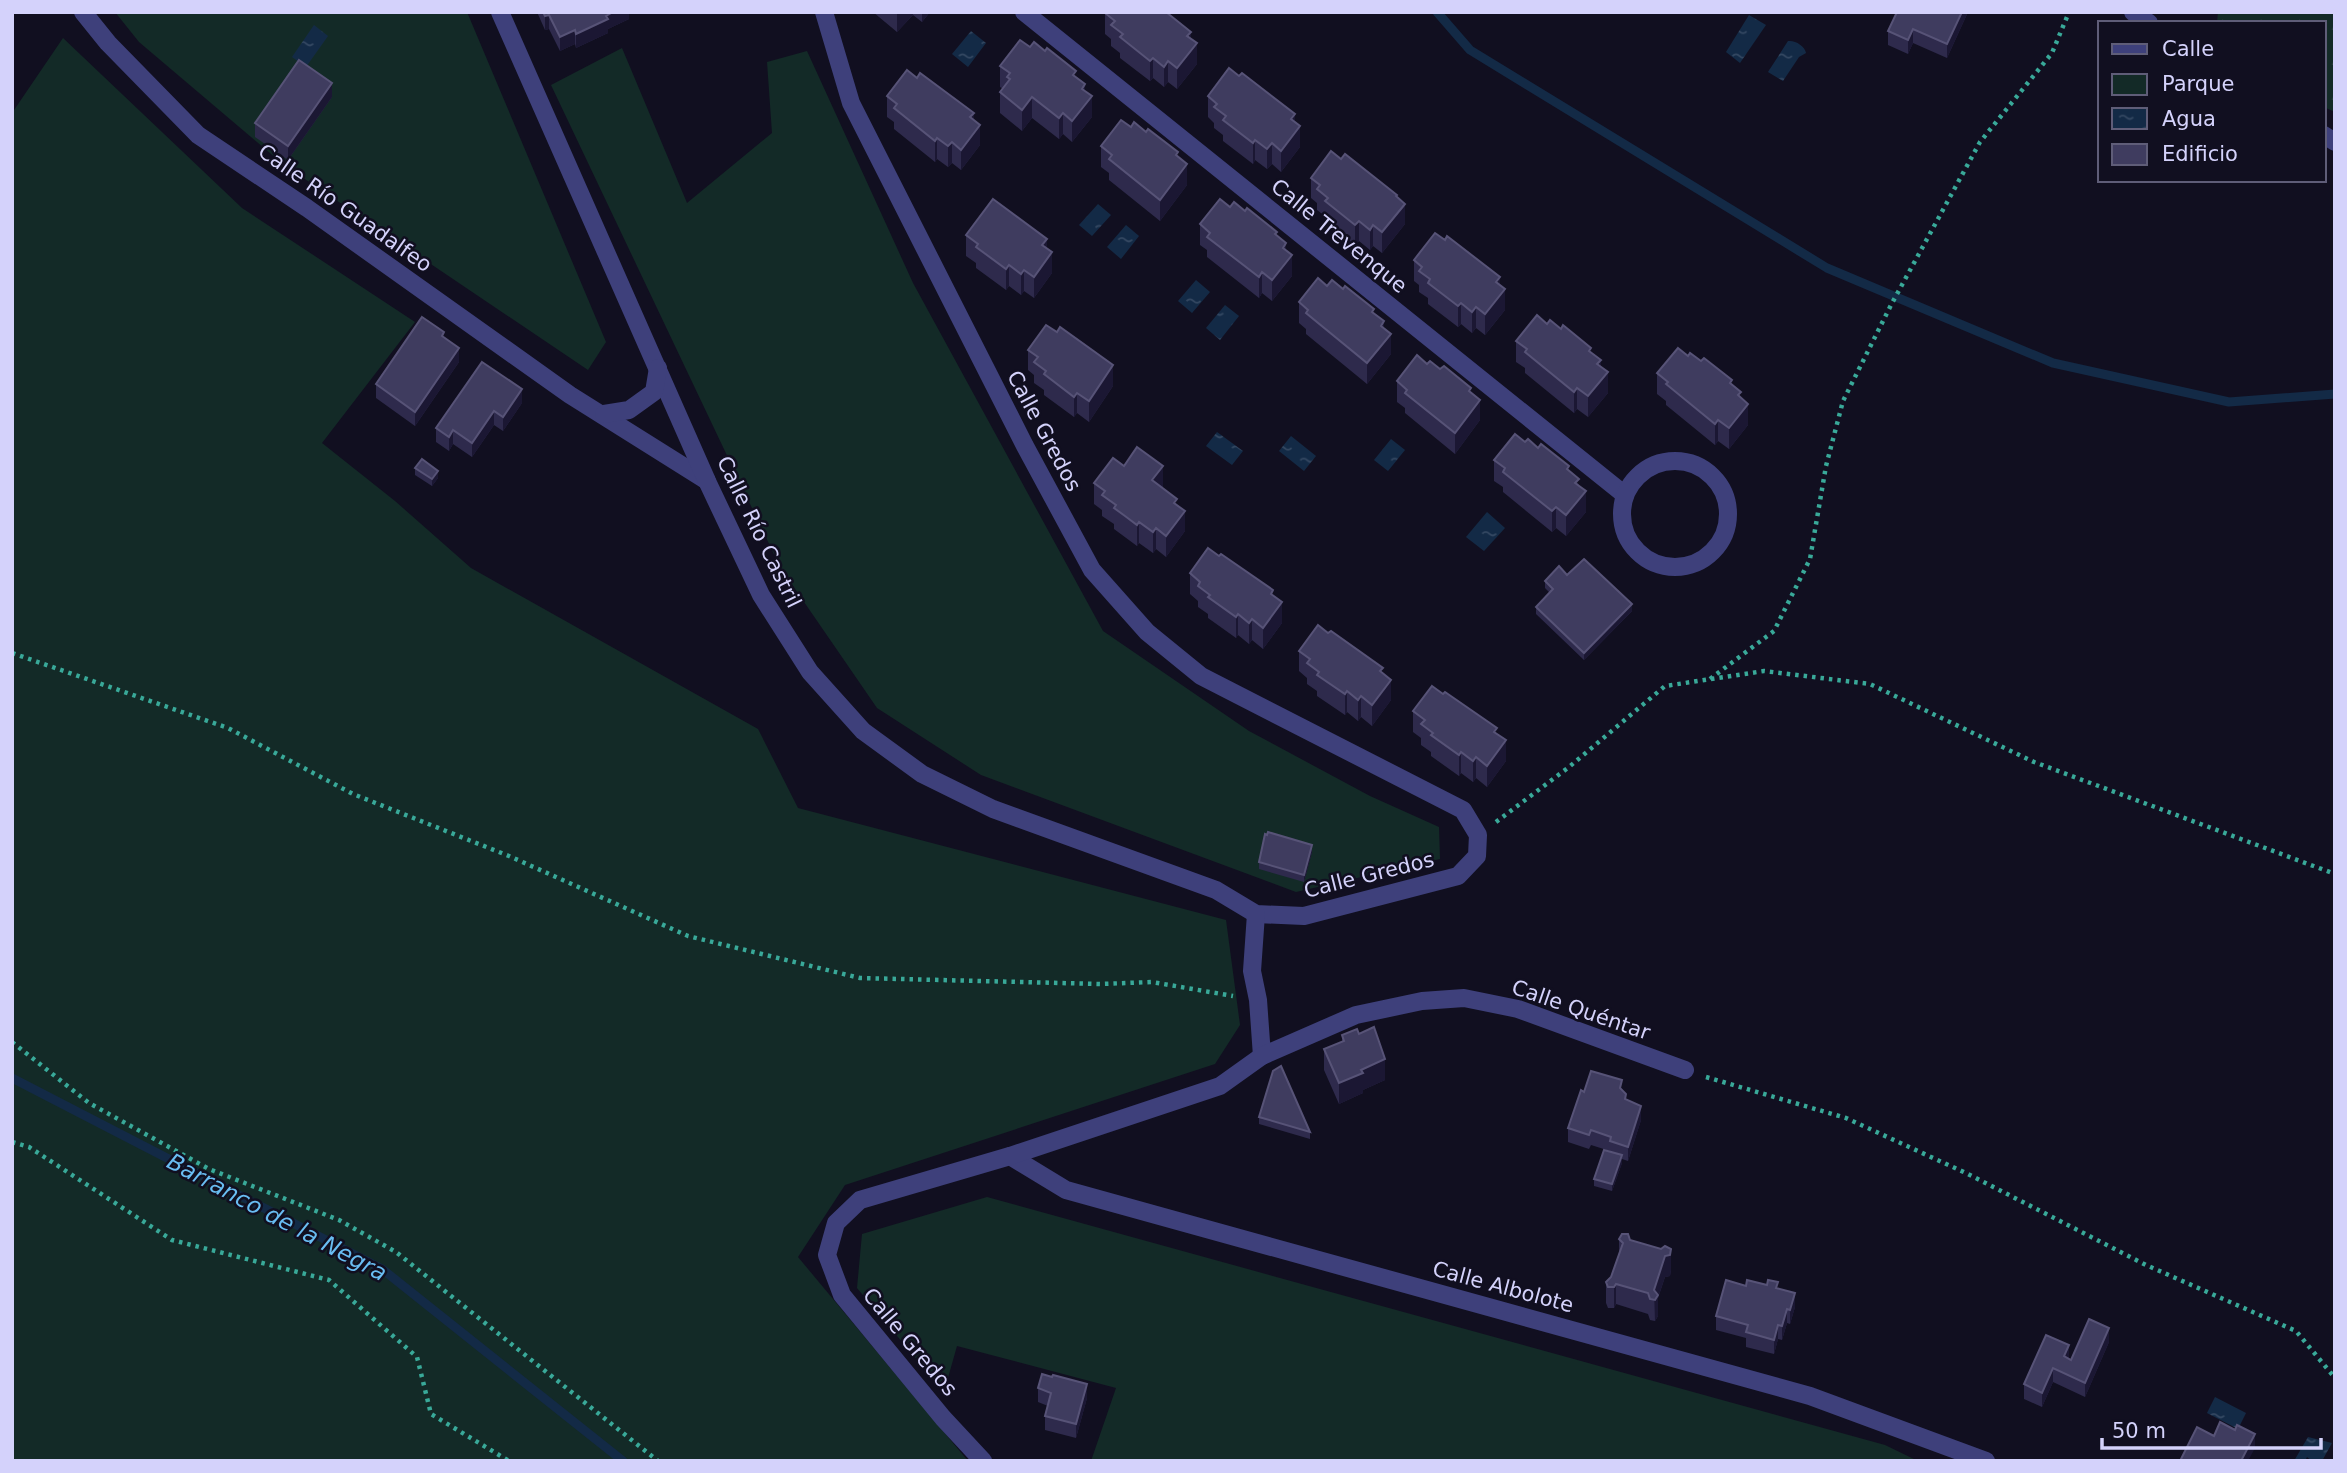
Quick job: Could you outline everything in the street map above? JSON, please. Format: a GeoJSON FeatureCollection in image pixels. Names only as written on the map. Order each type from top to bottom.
{"type":"FeatureCollection","features":[{"type":"Feature","properties":{"kind":"street","name":"Calle Río Guadalfeo"},"geometry":{"type":"LineString","coordinates":[[83,12],[108,43],[198,135],[307,208],[570,395],[707,481]]}},
{"type":"Feature","properties":{"kind":"street","name":"Calle Río Castril"},"geometry":{"type":"LineString","coordinates":[[500,12],[707,481],[761,595],[810,672],[863,732],[922,774],[993,809],[1216,890],[1256,914]]}},
{"type":"Feature","properties":{"kind":"street","name":"Calle Gredos"},"geometry":{"type":"LineString","coordinates":[[824,12],[851,103],[1013,422],[1092,570],[1147,632],[1201,676],[1463,810],[1478,835],[1477,856],[1458,876],[1304,916],[1256,914]]}},
{"type":"Feature","properties":{"kind":"street","name":"Calle Trevenque"},"geometry":{"type":"LineString","coordinates":[[1024,12],[1625,495]]}},
{"type":"Feature","properties":{"kind":"street"},"geometry":{"type":"LineString","coordinates":[[604,414],[628,410],[654,393],[658,368]]}},
{"type":"Feature","properties":{"kind":"street"},"geometry":{"type":"LineString","coordinates":[[1681,462],[1697,467],[1711,476],[1721,489],[1727,505],[1727,522],[1722,538],[1713,551],[1698,562],[1681,567],[1662,566],[1646,559],[1632,547],[1624,531],[1621,513],[1625,495],[1634,480],[1648,468],[1681,462]]}},
{"type":"Feature","properties":{"kind":"street"},"geometry":{"type":"LineString","coordinates":[[1256,914],[1252,971],[1258,1000],[1262,1056]]}},
{"type":"Feature","properties":{"kind":"street","name":"Calle Quéntar"},"geometry":{"type":"LineString","coordinates":[[1262,1056],[1356,1015],[1422,1001],[1464,999],[1518,1009],[1685,1070]]}},
{"type":"Feature","properties":{"kind":"street","name":"Calle Gredos"},"geometry":{"type":"LineString","coordinates":[[984,1461],[943,1418],[842,1295],[827,1255],[836,1223],[860,1200],[1010,1156],[1220,1086],[1262,1056]]}},
{"type":"Feature","properties":{"kind":"street","name":"Calle Albolote"},"geometry":{"type":"LineString","coordinates":[[1010,1156],[1066,1190],[1810,1396],[1986,1461]]}},
{"type":"Feature","properties":{"kind":"path"},"geometry":{"type":"LineString","coordinates":[[1710,680],[1774,631],[1810,559],[1826,466],[1843,401],[1891,305],[1980,142],[2052,53],[2069,12]]}},
{"type":"Feature","properties":{"kind":"path"},"geometry":{"type":"LineString","coordinates":[[12,653],[228,728],[353,794],[509,856],[688,936],[860,978],[1101,984],[1152,982],[1258,1000]]}},
{"type":"Feature","properties":{"kind":"path"},"geometry":{"type":"LineString","coordinates":[[1478,835],[1569,766],[1665,686],[1764,671],[1870,684],[2034,762],[2335,874]]}},
{"type":"Feature","properties":{"kind":"path"},"geometry":{"type":"LineString","coordinates":[[12,1042],[89,1103],[185,1156],[209,1169],[339,1220],[396,1252],[658,1461]]}},
{"type":"Feature","properties":{"kind":"path"},"geometry":{"type":"LineString","coordinates":[[1685,1070],[1846,1118],[1968,1174],[2146,1265],[2296,1331],[2335,1378]]}},
{"type":"Feature","properties":{"kind":"path"},"geometry":{"type":"LineString","coordinates":[[12,1142],[29,1147],[172,1240],[329,1279],[417,1357],[431,1415],[509,1461]]}},
{"type":"Feature","properties":{"kind":"green space"},"geometry":{"type":"Polygon","coordinates":[[[115,12],[467,12],[606,342],[588,370],[284,165],[139,42],[115,12]]]}},
{"type":"Feature","properties":{"kind":"green space"},"geometry":{"type":"Polygon","coordinates":[[[2218,12],[2335,12],[2335,112],[2326,108],[2326,21],[2217,21],[2218,12]]]}},
{"type":"Feature","properties":{"kind":"green space"},"geometry":{"type":"Polygon","coordinates":[[[63,38],[242,208],[415,322],[322,443],[395,501],[471,568],[758,729],[798,808],[1226,920],[1240,1025],[1215,1064],[845,1185],[798,1257],[968,1461],[12,1461],[12,113],[63,38]]]}},
{"type":"Feature","properties":{"kind":"green space"},"geometry":{"type":"Polygon","coordinates":[[[622,48],[687,203],[772,133],[767,62],[807,51],[913,283],[1103,631],[1249,731],[1370,796],[1439,827],[1440,859],[1296,892],[981,775],[877,708],[780,567],[551,85],[622,48]]]}},
{"type":"Feature","properties":{"kind":"green space"},"geometry":{"type":"Polygon","coordinates":[[[987,1197],[1885,1445],[1918,1461],[1091,1461],[1116,1388],[957,1346],[944,1392],[857,1288],[862,1234],[987,1197]]]}},
{"type":"Feature","properties":{"kind":"water"},"geometry":{"type":"Polygon","coordinates":[[[1749,15],[1766,25],[1740,63],[1726,52],[1749,15]]]}},
{"type":"Feature","properties":{"kind":"water"},"geometry":{"type":"Polygon","coordinates":[[[314,25],[328,36],[306,67],[292,57],[314,25]]]}},
{"type":"Feature","properties":{"kind":"water"},"geometry":{"type":"Polygon","coordinates":[[[971,31],[986,43],[968,67],[952,54],[971,31]]]}},
{"type":"Feature","properties":{"kind":"water"},"geometry":{"type":"Polygon","coordinates":[[[1788,41],[1799,44],[1806,53],[1799,57],[1783,81],[1768,72],[1788,41]]]}},
{"type":"Feature","properties":{"kind":"water"},"geometry":{"type":"Polygon","coordinates":[[[1098,204],[1111,215],[1092,236],[1079,225],[1098,204]]]}},
{"type":"Feature","properties":{"kind":"water"},"geometry":{"type":"Polygon","coordinates":[[[1126,225],[1139,236],[1121,259],[1107,247],[1126,225]]]}},
{"type":"Feature","properties":{"kind":"water"},"geometry":{"type":"Polygon","coordinates":[[[1196,280],[1210,292],[1192,313],[1178,301],[1196,280]]]}},
{"type":"Feature","properties":{"kind":"water"},"geometry":{"type":"Polygon","coordinates":[[[1225,305],[1239,316],[1220,340],[1206,328],[1225,305]]]}},
{"type":"Feature","properties":{"kind":"water"},"geometry":{"type":"Polygon","coordinates":[[[1217,432],[1243,451],[1232,465],[1206,446],[1217,432]]]}},
{"type":"Feature","properties":{"kind":"water"},"geometry":{"type":"Polygon","coordinates":[[[1291,436],[1316,456],[1304,471],[1279,451],[1291,436]]]}},
{"type":"Feature","properties":{"kind":"water"},"geometry":{"type":"Polygon","coordinates":[[[1391,439],[1405,450],[1388,471],[1374,460],[1391,439]]]}},
{"type":"Feature","properties":{"kind":"water"},"geometry":{"type":"Polygon","coordinates":[[[1487,512],[1505,528],[1484,551],[1466,537],[1487,512]]]}},
{"type":"Feature","properties":{"kind":"water"},"geometry":{"type":"Polygon","coordinates":[[[2215,1397],[2246,1413],[2238,1429],[2207,1413],[2215,1397]]]}},
{"type":"Feature","properties":{"kind":"water"},"geometry":{"type":"Polygon","coordinates":[[[2308,1437],[2332,1443],[2322,1461],[2312,1461],[2307,1457],[2305,1461],[2294,1461],[2308,1437]]]}},
{"type":"Feature","properties":{"kind":"building"},"geometry":{"type":"Polygon","coordinates":[[[543,12],[613,12],[606,16],[608,19],[576,34],[575,30],[560,37],[549,15],[545,16],[543,12]]]}},
{"type":"Feature","properties":{"kind":"building"},"geometry":{"type":"Polygon","coordinates":[[[1106,12],[1166,12],[1191,32],[1187,36],[1197,43],[1177,68],[1168,61],[1164,67],[1153,58],[1150,61],[1120,37],[1123,34],[1111,25],[1115,21],[1106,12]]]}},
{"type":"Feature","properties":{"kind":"building"},"geometry":{"type":"Polygon","coordinates":[[[1897,12],[1962,12],[1947,44],[1913,29],[1908,40],[1888,31],[1897,12]]]}},
{"type":"Feature","properties":{"kind":"building"},"geometry":{"type":"Polygon","coordinates":[[[1020,40],[1030,47],[1034,42],[1045,51],[1047,48],[1076,71],[1073,75],[1085,84],[1082,89],[1092,96],[1072,121],[1063,113],[1059,118],[1032,97],[1022,110],[1000,92],[1010,79],[1007,77],[1010,73],[1000,66],[1020,40]]]}},
{"type":"Feature","properties":{"kind":"building"},"geometry":{"type":"Polygon","coordinates":[[[299,60],[332,83],[288,146],[255,123],[299,60]]]}},
{"type":"Feature","properties":{"kind":"building"},"geometry":{"type":"Polygon","coordinates":[[[1229,68],[1239,76],[1242,73],[1295,114],[1291,119],[1300,126],[1281,151],[1272,143],[1267,149],[1255,140],[1253,143],[1223,120],[1226,116],[1214,107],[1217,104],[1208,96],[1229,68]]]}},
{"type":"Feature","properties":{"kind":"building"},"geometry":{"type":"Polygon","coordinates":[[[907,70],[917,78],[920,73],[974,113],[970,117],[980,125],[961,150],[952,142],[948,146],[937,138],[935,141],[894,108],[897,104],[887,96],[907,70]]]}},
{"type":"Feature","properties":{"kind":"building"},"geometry":{"type":"Polygon","coordinates":[[[1121,120],[1131,127],[1134,122],[1146,132],[1148,129],[1178,152],[1176,155],[1187,164],[1160,200],[1109,159],[1112,155],[1101,146],[1121,120]]]}},
{"type":"Feature","properties":{"kind":"building"},"geometry":{"type":"Polygon","coordinates":[[[1331,151],[1341,159],[1345,154],[1405,204],[1382,232],[1373,225],[1370,230],[1359,221],[1355,225],[1325,201],[1328,198],[1317,189],[1320,185],[1311,178],[1331,151]]]}},
{"type":"Feature","properties":{"kind":"building"},"geometry":{"type":"Polygon","coordinates":[[[993,199],[1047,239],[1042,245],[1052,252],[1034,277],[1024,270],[1021,274],[1009,265],[1006,269],[976,247],[978,244],[966,235],[993,199]]]}},
{"type":"Feature","properties":{"kind":"building"},"geometry":{"type":"Polygon","coordinates":[[[1220,199],[1230,207],[1234,202],[1245,211],[1247,208],[1277,232],[1275,234],[1286,243],[1283,248],[1292,255],[1272,280],[1262,272],[1259,277],[1207,237],[1210,233],[1200,224],[1220,199]]]}},
{"type":"Feature","properties":{"kind":"building"},"geometry":{"type":"Polygon","coordinates":[[[1435,233],[1445,240],[1447,236],[1500,277],[1496,282],[1505,289],[1485,314],[1476,307],[1472,312],[1461,303],[1458,306],[1428,283],[1430,279],[1419,271],[1422,267],[1414,260],[1435,233]]]}},
{"type":"Feature","properties":{"kind":"building"},"geometry":{"type":"Polygon","coordinates":[[[1318,278],[1327,286],[1332,280],[1343,289],[1345,286],[1374,309],[1372,312],[1384,321],[1381,326],[1391,334],[1367,363],[1306,313],[1308,310],[1299,302],[1318,278]]]}},
{"type":"Feature","properties":{"kind":"building"},"geometry":{"type":"Polygon","coordinates":[[[1537,315],[1547,324],[1550,320],[1561,329],[1563,325],[1601,360],[1597,364],[1608,372],[1588,396],[1577,388],[1574,392],[1525,352],[1527,349],[1516,341],[1537,315]]]}},
{"type":"Feature","properties":{"kind":"building"},"geometry":{"type":"Polygon","coordinates":[[[422,317],[444,332],[442,336],[459,348],[415,412],[376,384],[422,317]]]}},
{"type":"Feature","properties":{"kind":"building"},"geometry":{"type":"Polygon","coordinates":[[[1046,325],[1057,332],[1060,327],[1113,365],[1089,401],[1077,393],[1074,397],[1044,374],[1046,371],[1034,362],[1038,357],[1028,350],[1046,325]]]}},
{"type":"Feature","properties":{"kind":"building"},"geometry":{"type":"Polygon","coordinates":[[[1678,348],[1701,361],[1704,358],[1732,380],[1730,383],[1741,392],[1738,395],[1748,404],[1729,428],[1718,420],[1715,424],[1666,384],[1668,382],[1657,373],[1678,348]]]}},
{"type":"Feature","properties":{"kind":"building"},"geometry":{"type":"Polygon","coordinates":[[[1417,355],[1427,364],[1430,361],[1440,369],[1444,366],[1471,388],[1469,391],[1480,400],[1455,433],[1405,393],[1407,390],[1397,381],[1417,355]]]}},
{"type":"Feature","properties":{"kind":"building"},"geometry":{"type":"Polygon","coordinates":[[[482,362],[522,389],[503,417],[494,411],[472,443],[453,430],[449,437],[436,428],[482,362]]]}},
{"type":"Feature","properties":{"kind":"building"},"geometry":{"type":"Polygon","coordinates":[[[1515,434],[1525,442],[1528,439],[1538,448],[1541,444],[1569,466],[1567,469],[1579,479],[1575,483],[1586,491],[1566,515],[1556,507],[1552,511],[1503,472],[1505,468],[1494,460],[1515,434]]]}},
{"type":"Feature","properties":{"kind":"building"},"geometry":{"type":"Polygon","coordinates":[[[1137,447],[1163,466],[1152,480],[1177,499],[1174,503],[1185,511],[1166,536],[1156,528],[1153,532],[1139,522],[1137,525],[1114,508],[1116,505],[1102,495],[1105,491],[1094,483],[1113,458],[1124,466],[1137,447]]]}},
{"type":"Feature","properties":{"kind":"building"},"geometry":{"type":"Polygon","coordinates":[[[422,459],[438,471],[432,479],[415,468],[422,459]]]}},
{"type":"Feature","properties":{"kind":"building"},"geometry":{"type":"Polygon","coordinates":[[[1208,548],[1273,590],[1271,594],[1282,602],[1263,628],[1252,619],[1249,623],[1238,614],[1236,617],[1208,597],[1210,595],[1198,586],[1200,582],[1190,573],[1208,548]]]}},
{"type":"Feature","properties":{"kind":"building"},"geometry":{"type":"Polygon","coordinates":[[[1584,559],[1632,604],[1584,653],[1536,607],[1553,589],[1545,581],[1559,566],[1567,575],[1584,559]]]}},
{"type":"Feature","properties":{"kind":"building"},"geometry":{"type":"Polygon","coordinates":[[[1318,625],[1328,633],[1331,631],[1383,668],[1380,671],[1391,680],[1372,705],[1361,696],[1358,700],[1347,691],[1345,694],[1317,675],[1319,672],[1307,663],[1310,659],[1299,651],[1318,625]]]}},
{"type":"Feature","properties":{"kind":"building"},"geometry":{"type":"Polygon","coordinates":[[[1432,686],[1497,728],[1494,732],[1506,740],[1487,766],[1476,757],[1473,761],[1461,752],[1459,755],[1431,735],[1433,733],[1421,724],[1425,720],[1413,711],[1432,686]]]}},
{"type":"Feature","properties":{"kind":"building"},"geometry":{"type":"Polygon","coordinates":[[[1268,832],[1312,845],[1304,875],[1259,862],[1265,834],[1268,832]]]}},
{"type":"Feature","properties":{"kind":"building"},"geometry":{"type":"Polygon","coordinates":[[[1374,1027],[1385,1059],[1361,1070],[1363,1073],[1339,1083],[1324,1049],[1344,1041],[1342,1035],[1357,1029],[1359,1034],[1374,1027]]]}},
{"type":"Feature","properties":{"kind":"building"},"geometry":{"type":"Polygon","coordinates":[[[1281,1066],[1310,1132],[1259,1117],[1273,1071],[1281,1066]]]}},
{"type":"Feature","properties":{"kind":"building"},"geometry":{"type":"Polygon","coordinates":[[[1591,1071],[1622,1080],[1620,1088],[1626,1094],[1625,1099],[1641,1106],[1628,1147],[1591,1130],[1589,1135],[1568,1128],[1581,1090],[1584,1092],[1591,1071]]]}},
{"type":"Feature","properties":{"kind":"building"},"geometry":{"type":"Polygon","coordinates":[[[1604,1150],[1622,1155],[1612,1184],[1594,1179],[1604,1150]]]}},
{"type":"Feature","properties":{"kind":"building"},"geometry":{"type":"Polygon","coordinates":[[[1622,1234],[1628,1234],[1630,1240],[1661,1249],[1665,1246],[1671,1249],[1670,1255],[1665,1256],[1654,1290],[1658,1295],[1655,1300],[1650,1299],[1648,1293],[1616,1284],[1614,1287],[1608,1287],[1606,1282],[1611,1277],[1623,1243],[1619,1239],[1622,1234]]]}},
{"type":"Feature","properties":{"kind":"building"},"geometry":{"type":"Polygon","coordinates":[[[1726,1280],[1746,1286],[1747,1280],[1767,1285],[1768,1280],[1778,1282],[1776,1288],[1795,1293],[1782,1326],[1778,1325],[1774,1340],[1746,1332],[1748,1325],[1716,1316],[1726,1280]]]}},
{"type":"Feature","properties":{"kind":"building"},"geometry":{"type":"Polygon","coordinates":[[[2089,1319],[2109,1328],[2085,1383],[2053,1368],[2042,1393],[2024,1384],[2046,1335],[2069,1345],[2064,1356],[2071,1360],[2089,1319]]]}},
{"type":"Feature","properties":{"kind":"building"},"geometry":{"type":"Polygon","coordinates":[[[1042,1374],[1087,1384],[1076,1424],[1045,1416],[1051,1393],[1038,1388],[1042,1374]]]}},
{"type":"Feature","properties":{"kind":"building"},"geometry":{"type":"Polygon","coordinates":[[[2220,1422],[2235,1430],[2237,1425],[2255,1434],[2241,1461],[2180,1461],[2197,1427],[2214,1436],[2220,1422]]]}},
{"type":"Feature","properties":{"kind":"waterway"},"geometry":{"type":"LineString","coordinates":[[1437,12],[1470,50],[1827,268],[2053,363],[2229,402],[2335,394]]}},
{"type":"Feature","properties":{"kind":"waterway","name":"Barranco de la Negra"},"geometry":{"type":"LineString","coordinates":[[12,1078],[382,1269],[623,1461]]}}]}
